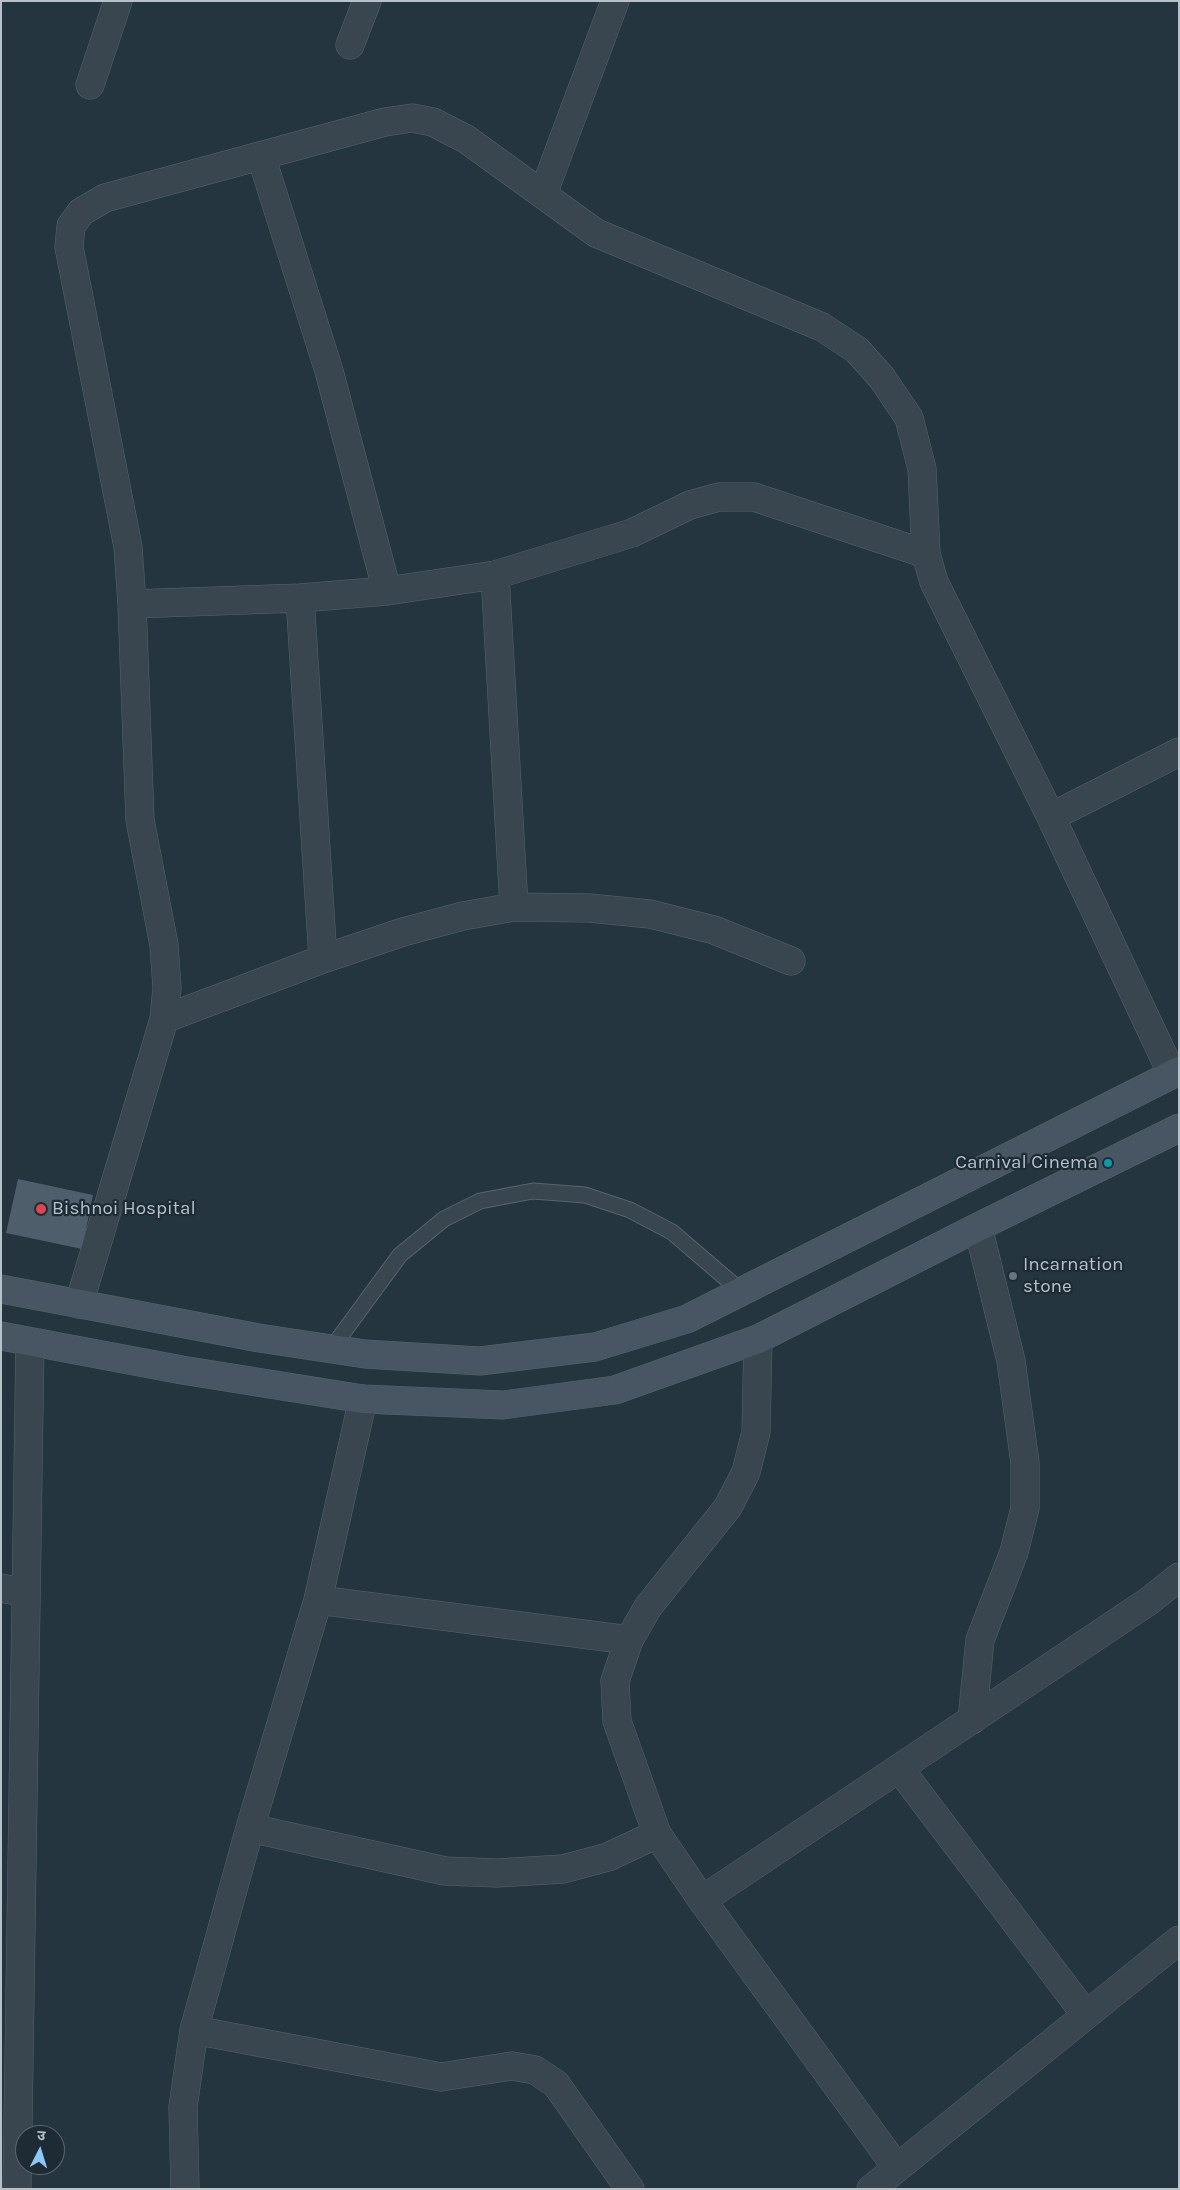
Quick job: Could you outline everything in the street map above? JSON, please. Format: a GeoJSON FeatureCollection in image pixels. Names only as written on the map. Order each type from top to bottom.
{"type":"FeatureCollection","features":[{"type":"Feature","properties":{"kind":"street"},"geometry":{"type":"LineString","coordinates":[[90,85],[118,1]]}},
{"type":"Feature","properties":{"kind":"street"},"geometry":{"type":"LineString","coordinates":[[350,45],[367,1]]}},
{"type":"Feature","properties":{"kind":"street"},"geometry":{"type":"LineString","coordinates":[[543,194],[615,1]]}},
{"type":"Feature","properties":{"kind":"street"},"geometry":{"type":"LineString","coordinates":[[1,1289],[79,1304],[259,1338],[365,1354],[480,1361],[595,1347],[687,1319],[1175,1072],[934,582],[926,554],[922,469],[909,418],[882,378],[857,350],[822,327],[596,233],[466,139],[433,122],[412,118],[385,122],[105,198],[81,212],[71,226],[69,247],[128,547],[140,820],[164,944],[167,988],[164,1019],[79,1304]]}},
{"type":"Feature","properties":{"kind":"street"},"geometry":{"type":"LineString","coordinates":[[261,156],[329,371],[387,591]]}},
{"type":"Feature","properties":{"kind":"street"},"geometry":{"type":"LineString","coordinates":[[132,604],[300,598],[387,591],[495,575],[632,533],[690,505],[719,497],[754,497],[926,554]]}},
{"type":"Feature","properties":{"kind":"street"},"geometry":{"type":"LineString","coordinates":[[495,575],[514,907]]}},
{"type":"Feature","properties":{"kind":"street"},"geometry":{"type":"LineString","coordinates":[[300,598],[324,958]]}},
{"type":"Feature","properties":{"kind":"street"},"geometry":{"type":"LineString","coordinates":[[1051,817],[1179,752]]}},
{"type":"Feature","properties":{"kind":"street"},"geometry":{"type":"LineString","coordinates":[[164,1019],[324,958],[403,932],[463,916],[514,907],[589,908],[650,914],[714,930],[791,961]]}},
{"type":"Feature","properties":{"kind":"street"},"geometry":{"type":"LineString","coordinates":[[1,1336],[182,1370],[363,1398],[502,1405],[615,1390],[758,1339],[978,1227],[1179,1128]]}},
{"type":"Feature","properties":{"kind":"street"},"geometry":{"type":"LineString","coordinates":[[972,1720],[980,1640],[1014,1552],[1025,1508],[1025,1463],[1011,1361],[978,1227]]}},
{"type":"Feature","properties":{"kind":"street"},"geometry":{"type":"LineString","coordinates":[[758,1339],[756,1432],[746,1472],[728,1507],[648,1607],[629,1640],[615,1680],[617,1722],[657,1834],[702,1900],[897,2168]]}},
{"type":"Feature","properties":{"kind":"street"},"geometry":{"type":"LineString","coordinates":[[17,2189],[10,2045],[14,1590],[30,1342]]}},
{"type":"Feature","properties":{"kind":"street"},"geometry":{"type":"LineString","coordinates":[[185,2189],[183,2107],[194,2030],[250,1828],[318,1600],[363,1398]]}},
{"type":"Feature","properties":{"kind":"street"},"geometry":{"type":"LineString","coordinates":[[702,1900],[1149,1601],[1179,1577]]}},
{"type":"Feature","properties":{"kind":"street"},"geometry":{"type":"LineString","coordinates":[[318,1600],[629,1640]]}},
{"type":"Feature","properties":{"kind":"street"},"geometry":{"type":"LineString","coordinates":[[899,1768],[1086,2015]]}},
{"type":"Feature","properties":{"kind":"street"},"geometry":{"type":"LineString","coordinates":[[250,1828],[445,1871],[497,1873],[563,1869],[608,1857],[657,1834]]}},
{"type":"Feature","properties":{"kind":"street"},"geometry":{"type":"LineString","coordinates":[[871,2189],[1179,1940]]}},
{"type":"Feature","properties":{"kind":"street"},"geometry":{"type":"LineString","coordinates":[[194,2030],[441,2077],[512,2066],[535,2070],[556,2084],[630,2189]]}},
{"type":"Feature","properties":{"kind":"lane"},"geometry":{"type":"LineString","coordinates":[[331,1349],[400,1256],[444,1218],[480,1201],[533,1190],[584,1195],[630,1210],[672,1232],[742,1292]]}},
{"type":"Feature","properties":{"kind":"building"},"geometry":{"type":"Polygon","coordinates":[[[18,1179],[93,1195],[82,1249],[6,1233],[18,1179]]]}},
{"type":"Feature","properties":{"kind":"place","name":"Carnival Cinema"},"geometry":{"type":"Point","coordinates":[1108,1163]}},
{"type":"Feature","properties":{"kind":"place","name":"Bishnoi Hospital"},"geometry":{"type":"Point","coordinates":[41,1209]}},
{"type":"Feature","properties":{"kind":"place","name":"Incarnation stone"},"geometry":{"type":"Point","coordinates":[1013,1276]}}]}
